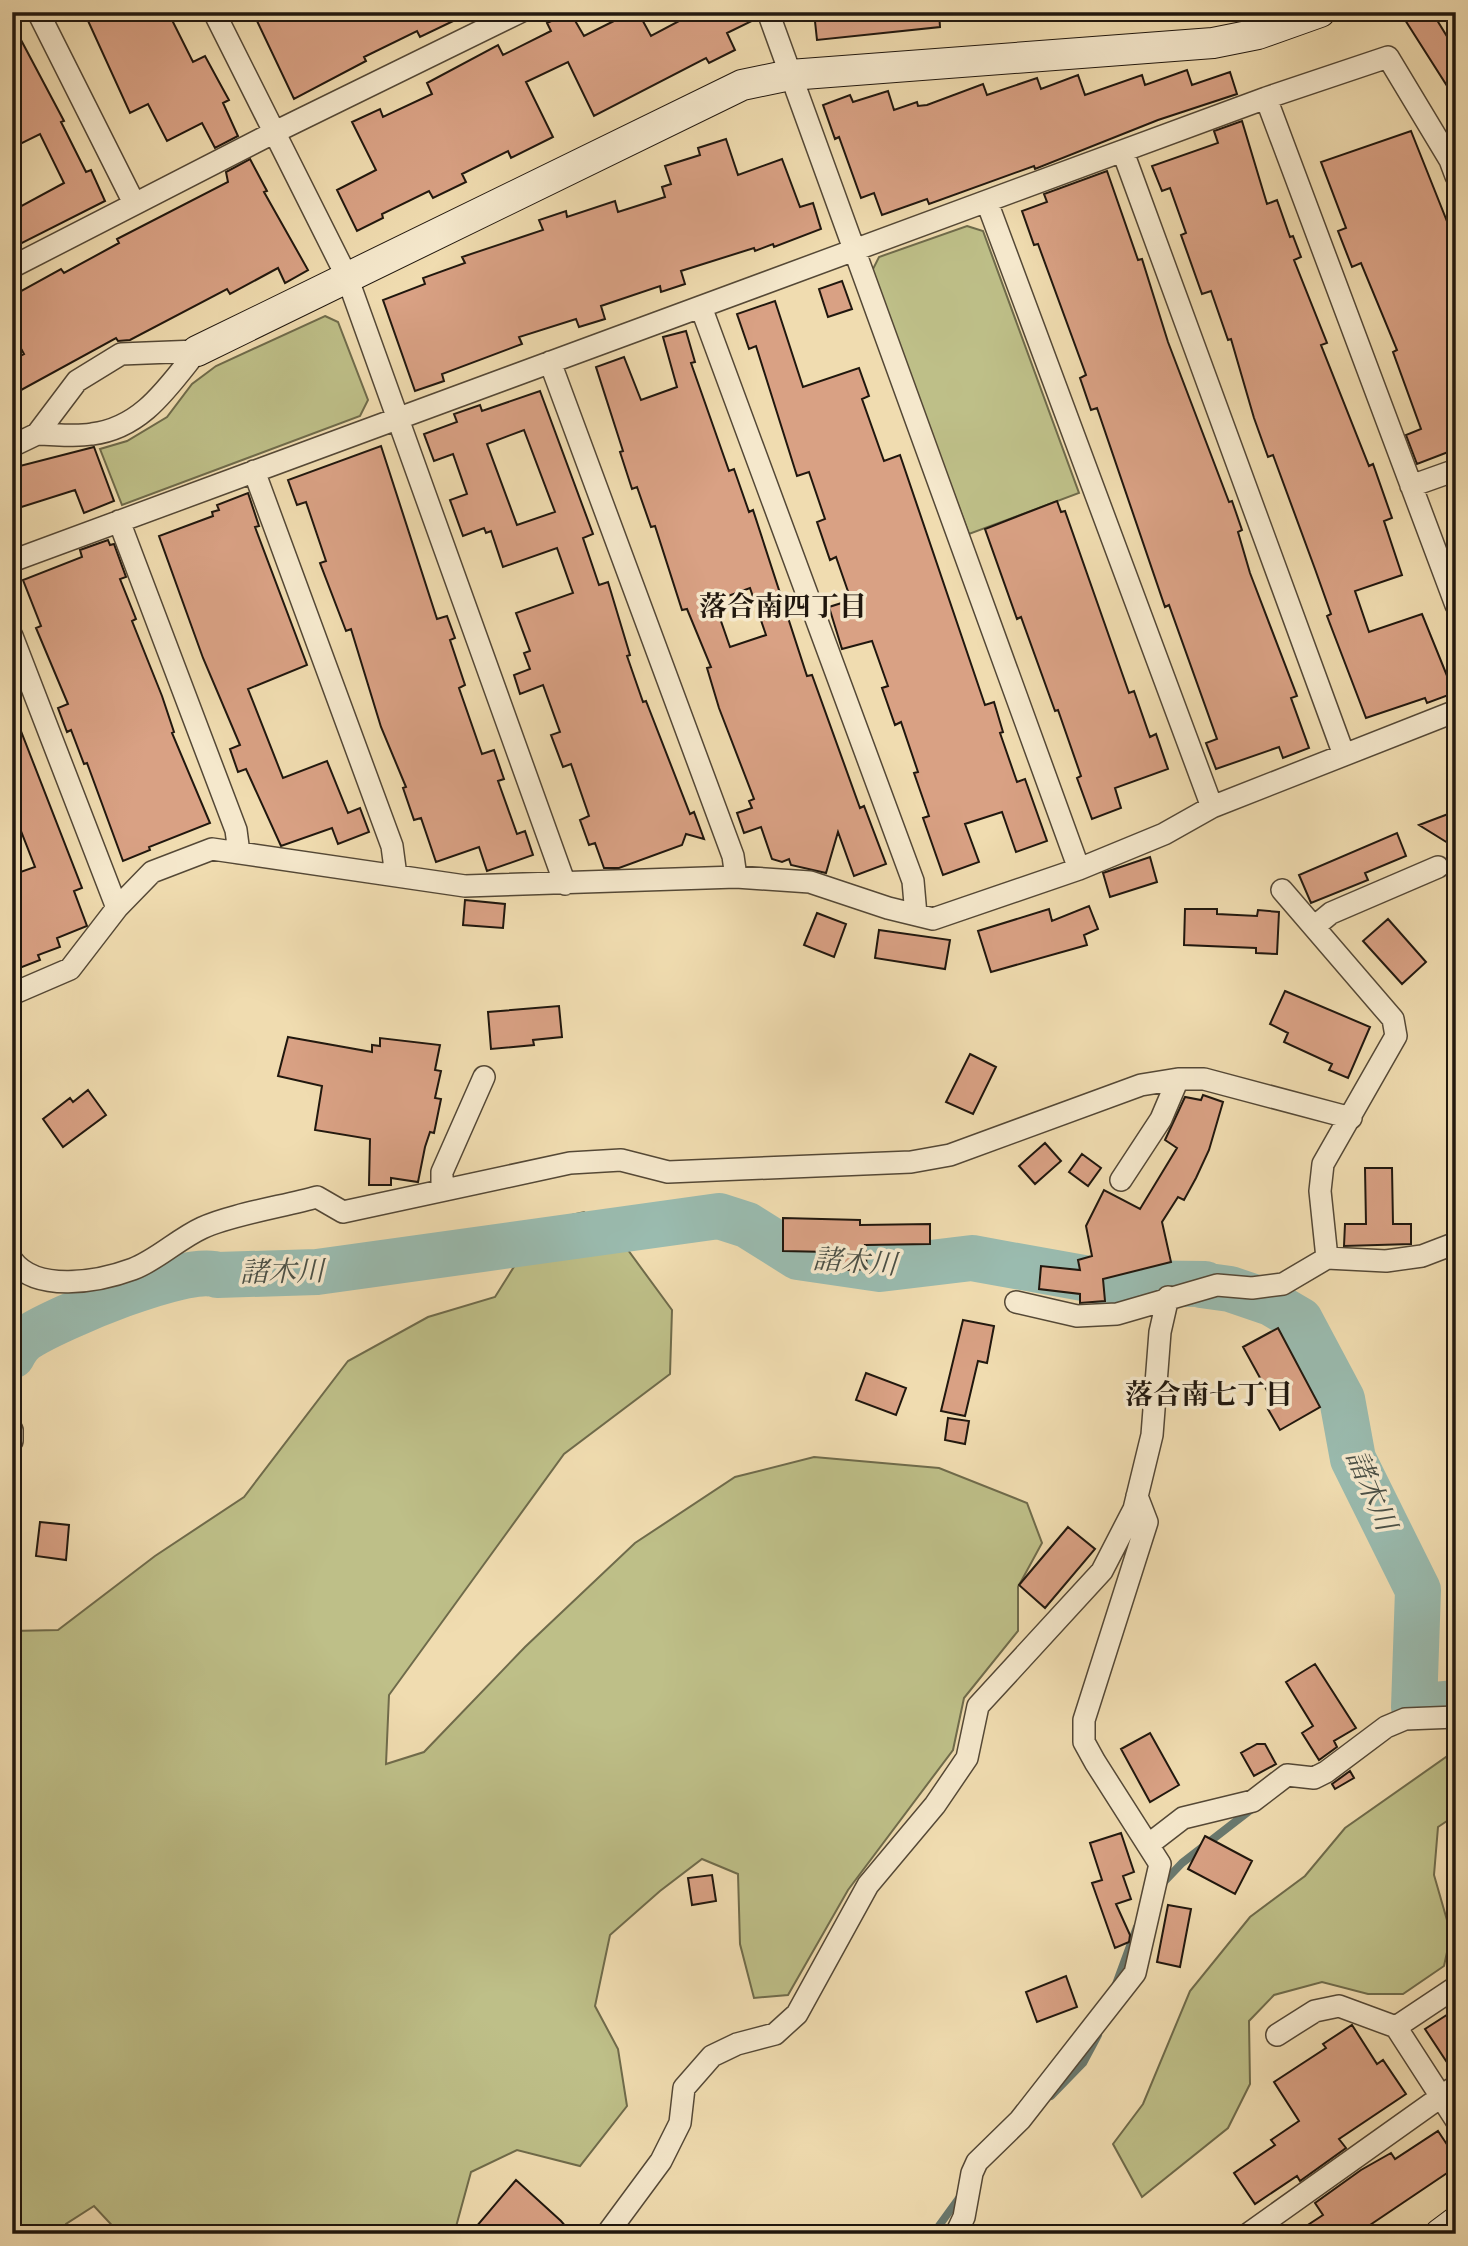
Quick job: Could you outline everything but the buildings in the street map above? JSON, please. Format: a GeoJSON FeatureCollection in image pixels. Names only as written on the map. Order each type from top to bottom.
{"type":"FeatureCollection","features":[{"type":"Feature","properties":{"kind":"street"},"geometry":{"type":"LineString","coordinates":[[38,12],[134,203]]}},
{"type":"Feature","properties":{"kind":"street"},"geometry":{"type":"LineString","coordinates":[[12,267],[275,132],[520,12]]}},
{"type":"Feature","properties":{"kind":"street"},"geometry":{"type":"LineString","coordinates":[[768,12],[1080,869]]}},
{"type":"Feature","properties":{"kind":"street"},"geometry":{"type":"LineString","coordinates":[[37,434],[77,381],[121,354],[197,351],[692,107],[742,85],[790,75],[1213,43],[1258,34],[1320,12]]}},
{"type":"Feature","properties":{"kind":"street"},"geometry":{"type":"LineString","coordinates":[[223,16],[275,132],[347,277],[565,884]]}},
{"type":"Feature","properties":{"kind":"street"},"geometry":{"type":"LineString","coordinates":[[12,561],[1266,98],[1388,57],[1450,160],[1456,176]]}},
{"type":"Feature","properties":{"kind":"street"},"geometry":{"type":"LineString","coordinates":[[1266,98],[1456,606]]}},
{"type":"Feature","properties":{"kind":"street"},"geometry":{"type":"LineString","coordinates":[[1123,152],[1344,755]]}},
{"type":"Feature","properties":{"kind":"street"},"geometry":{"type":"LineString","coordinates":[[987,202],[1212,807]]}},
{"type":"Feature","properties":{"kind":"street"},"geometry":{"type":"LineString","coordinates":[[701,307],[913,881],[916,915]]}},
{"type":"Feature","properties":{"kind":"street"},"geometry":{"type":"LineString","coordinates":[[12,446],[37,434],[93,434],[125,423],[154,406],[197,351]]}},
{"type":"Feature","properties":{"kind":"street"},"geometry":{"type":"LineString","coordinates":[[550,362],[733,856],[736,877]]}},
{"type":"Feature","properties":{"kind":"street"},"geometry":{"type":"LineString","coordinates":[[1411,486],[1456,470]]}},
{"type":"Feature","properties":{"kind":"street"},"geometry":{"type":"LineString","coordinates":[[254,471],[392,846],[396,876]]}},
{"type":"Feature","properties":{"kind":"street"},"geometry":{"type":"LineString","coordinates":[[119,521],[236,830],[239,853]]}},
{"type":"Feature","properties":{"kind":"street"},"geometry":{"type":"LineString","coordinates":[[12,636],[117,908]]}},
{"type":"Feature","properties":{"kind":"street"},"geometry":{"type":"LineString","coordinates":[[12,994],[70,969],[117,908],[152,872],[212,849],[465,886],[736,877],[810,882],[933,919],[1080,869],[1164,834],[1212,807],[1456,711]]}},
{"type":"Feature","properties":{"kind":"street"},"geometry":{"type":"LineString","coordinates":[[1314,927],[1331,913],[1438,867]]}},
{"type":"Feature","properties":{"kind":"street"},"geometry":{"type":"LineString","coordinates":[[1282,890],[1393,1019],[1396,1036],[1323,1164],[1320,1191],[1327,1258]]}},
{"type":"Feature","properties":{"kind":"street"},"geometry":{"type":"LineString","coordinates":[[442,1190],[442,1172],[484,1077]]}},
{"type":"Feature","properties":{"kind":"street"},"geometry":{"type":"LineString","coordinates":[[15,1273],[56,1282],[103,1277],[134,1269],[204,1227],[317,1197],[343,1212],[570,1163],[621,1160],[668,1172],[911,1162],[950,1155],[1141,1085],[1178,1079],[1204,1079],[1351,1118]]}},
{"type":"Feature","properties":{"kind":"street"},"geometry":{"type":"LineString","coordinates":[[1121,1180],[1161,1119],[1178,1079]]}},
{"type":"Feature","properties":{"kind":"street"},"geometry":{"type":"LineString","coordinates":[[1016,1302],[1077,1316],[1117,1314],[1168,1297],[1217,1285],[1252,1288],[1283,1284],[1327,1258],[1386,1261],[1422,1256],[1456,1243]]}},
{"type":"Feature","properties":{"kind":"street"},"geometry":{"type":"LineString","coordinates":[[607,2234],[661,2161],[680,2123],[684,2088],[712,2056],[737,2044],[775,2034],[797,2014],[868,1885],[935,1805],[967,1758],[978,1706],[1102,1571],[1137,1496],[1152,1435],[1160,1332],[1168,1297]]}},
{"type":"Feature","properties":{"kind":"street"},"geometry":{"type":"LineString","coordinates":[[12,1430],[12,1441]]}},
{"type":"Feature","properties":{"kind":"street"},"geometry":{"type":"LineString","coordinates":[[956,2234],[964,2217],[972,2173],[977,2162],[1020,2120],[1135,1973],[1160,1864],[1084,1742],[1084,1720],[1147,1522],[1137,1496]]}},
{"type":"Feature","properties":{"kind":"street"},"geometry":{"type":"LineString","coordinates":[[1148,1845],[1183,1818],[1253,1801],[1287,1775],[1314,1778],[1386,1727],[1405,1719],[1456,1717]]}},
{"type":"Feature","properties":{"kind":"street"},"geometry":{"type":"LineString","coordinates":[[1396,2026],[1456,1986]]}},
{"type":"Feature","properties":{"kind":"street"},"geometry":{"type":"LineString","coordinates":[[1277,2035],[1315,2011],[1339,2006],[1396,2026],[1448,2091],[1456,2120]]}},
{"type":"Feature","properties":{"kind":"street"},"geometry":{"type":"LineString","coordinates":[[1248,2234],[1448,2091]]}},
{"type":"Feature","properties":{"kind":"street"},"geometry":{"type":"LineString","coordinates":[[1440,2234],[1456,2222]]}},
{"type":"Feature","properties":{"kind":"green space"},"geometry":{"type":"Polygon","coordinates":[[[967,226],[983,231],[1079,493],[969,534],[871,273],[879,257],[967,226]]]}},
{"type":"Feature","properties":{"kind":"green space"},"geometry":{"type":"Polygon","coordinates":[[[325,316],[338,322],[368,400],[360,416],[122,505],[100,449],[127,441],[167,417],[192,384],[216,366],[325,316]]]}},
{"type":"Feature","properties":{"kind":"green space"},"geometry":{"type":"Polygon","coordinates":[[[584,1212],[625,1246],[672,1310],[670,1374],[564,1454],[389,1695],[386,1764],[424,1752],[525,1647],[635,1543],[735,1477],[814,1457],[939,1468],[1027,1503],[1042,1543],[1018,1587],[1018,1631],[964,1698],[953,1750],[848,1890],[788,1995],[754,1998],[740,1944],[738,1874],[702,1859],[610,1935],[595,2006],[618,2049],[627,2106],[580,2166],[517,2150],[471,2172],[454,2234],[120,2234],[94,2206],[66,2224],[63,2234],[12,2234],[12,1631],[58,1630],[155,1556],[244,1497],[348,1361],[428,1317],[495,1297],[542,1222],[584,1212]]]}},
{"type":"Feature","properties":{"kind":"green space"},"geometry":{"type":"Polygon","coordinates":[[[1456,1750],[1456,1815],[1438,1827],[1434,1875],[1451,1934],[1444,1966],[1403,1994],[1368,1994],[1322,1982],[1274,1995],[1249,2021],[1250,2084],[1228,2128],[1142,2197],[1113,2144],[1143,2104],[1190,1991],[1250,1917],[1305,1876],[1345,1828],[1456,1750]]]}},
{"type":"Feature","properties":{"kind":"waterway","name":"諸木川"},"geometry":{"type":"LineString","coordinates":[[12,1356],[27,1338],[67,1317],[123,1294],[179,1277],[202,1273],[217,1275],[317,1272],[719,1216],[747,1225],[798,1257],[880,1269],[972,1258],[1111,1283],[1205,1284],[1201,1285],[1230,1289],[1271,1303],[1300,1320],[1342,1399],[1353,1459],[1418,1590],[1414,1707],[1456,1703]]}},
{"type":"Feature","properties":{"kind":"waterway"},"geometry":{"type":"LineString","coordinates":[[1161,1885],[1182,1863],[1253,1808]]}},
{"type":"Feature","properties":{"kind":"waterway"},"geometry":{"type":"LineString","coordinates":[[1115,1987],[1137,1927]]}},
{"type":"Feature","properties":{"kind":"waterway"},"geometry":{"type":"LineString","coordinates":[[1051,2096],[1083,2063],[1098,2035]]}},
{"type":"Feature","properties":{"kind":"waterway"},"geometry":{"type":"LineString","coordinates":[[933,2234],[962,2194]]}},
{"type":"Feature","properties":{"kind":"district","name":"落合南四丁目"},"geometry":{"type":"Point","coordinates":[783,606]}},
{"type":"Feature","properties":{"kind":"district","name":"落合南七丁目"},"geometry":{"type":"Point","coordinates":[1209,1394]}}]}
